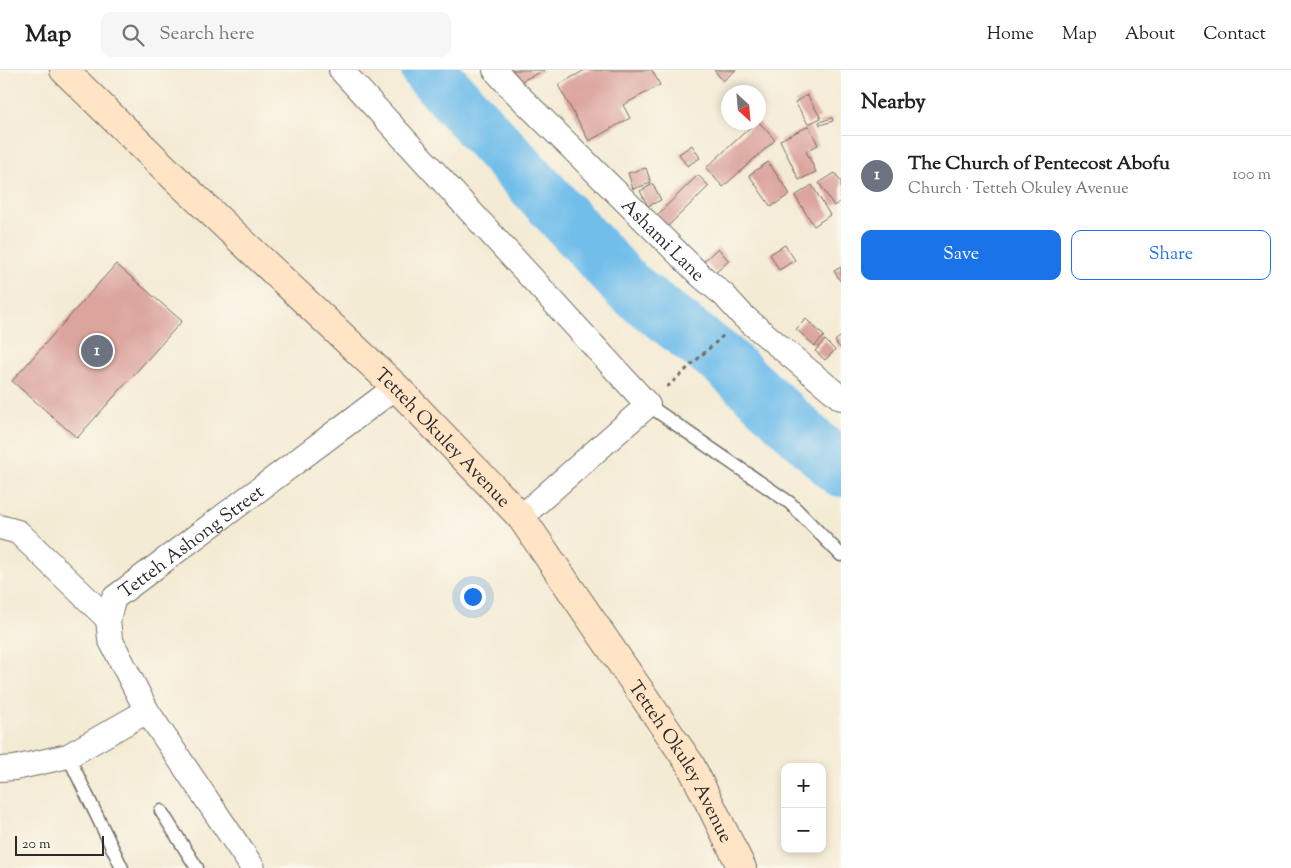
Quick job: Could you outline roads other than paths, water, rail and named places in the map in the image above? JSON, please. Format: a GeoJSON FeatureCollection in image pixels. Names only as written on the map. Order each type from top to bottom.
{"type":"FeatureCollection","features":[{"type":"Feature","properties":{"kind":"street","name":"Tetteh Okuley Avenue"},"geometry":{"type":"LineString","coordinates":[[64,70],[177,180],[396,387],[521,517],[690,764],[742,868]]}},
{"type":"Feature","properties":{"kind":"street"},"geometry":{"type":"LineString","coordinates":[[341,70],[648,405],[521,517]]}},
{"type":"Feature","properties":{"kind":"street","name":"Ashami Lane"},"geometry":{"type":"LineString","coordinates":[[495,70],[514,91],[701,276],[724,295],[743,316],[841,398]]}},
{"type":"Feature","properties":{"kind":"street","name":"Tetteh Ashong Street"},"geometry":{"type":"LineString","coordinates":[[253,868],[147,711],[110,639],[108,619],[114,598],[396,387]]}},
{"type":"Feature","properties":{"kind":"street"},"geometry":{"type":"LineString","coordinates":[[0,527],[18,532],[108,619]]}},
{"type":"Feature","properties":{"kind":"street"},"geometry":{"type":"LineString","coordinates":[[0,769],[15,768],[68,756],[147,711]]}},
{"type":"Feature","properties":{"kind":"lane"},"geometry":{"type":"LineString","coordinates":[[648,405],[790,503],[841,555]]}},
{"type":"Feature","properties":{"kind":"lane"},"geometry":{"type":"LineString","coordinates":[[68,756],[122,868]]}},
{"type":"Feature","properties":{"kind":"lane"},"geometry":{"type":"LineString","coordinates":[[161,811],[197,868]]}},
{"type":"Feature","properties":{"kind":"waterway"},"geometry":{"type":"LineString","coordinates":[[428,70],[628,287],[723,360],[841,470]]}},
{"type":"Feature","properties":{"kind":"place","name":"The Church of Pentecost Abofu"},"geometry":{"type":"Point","coordinates":[97,351]}}]}
